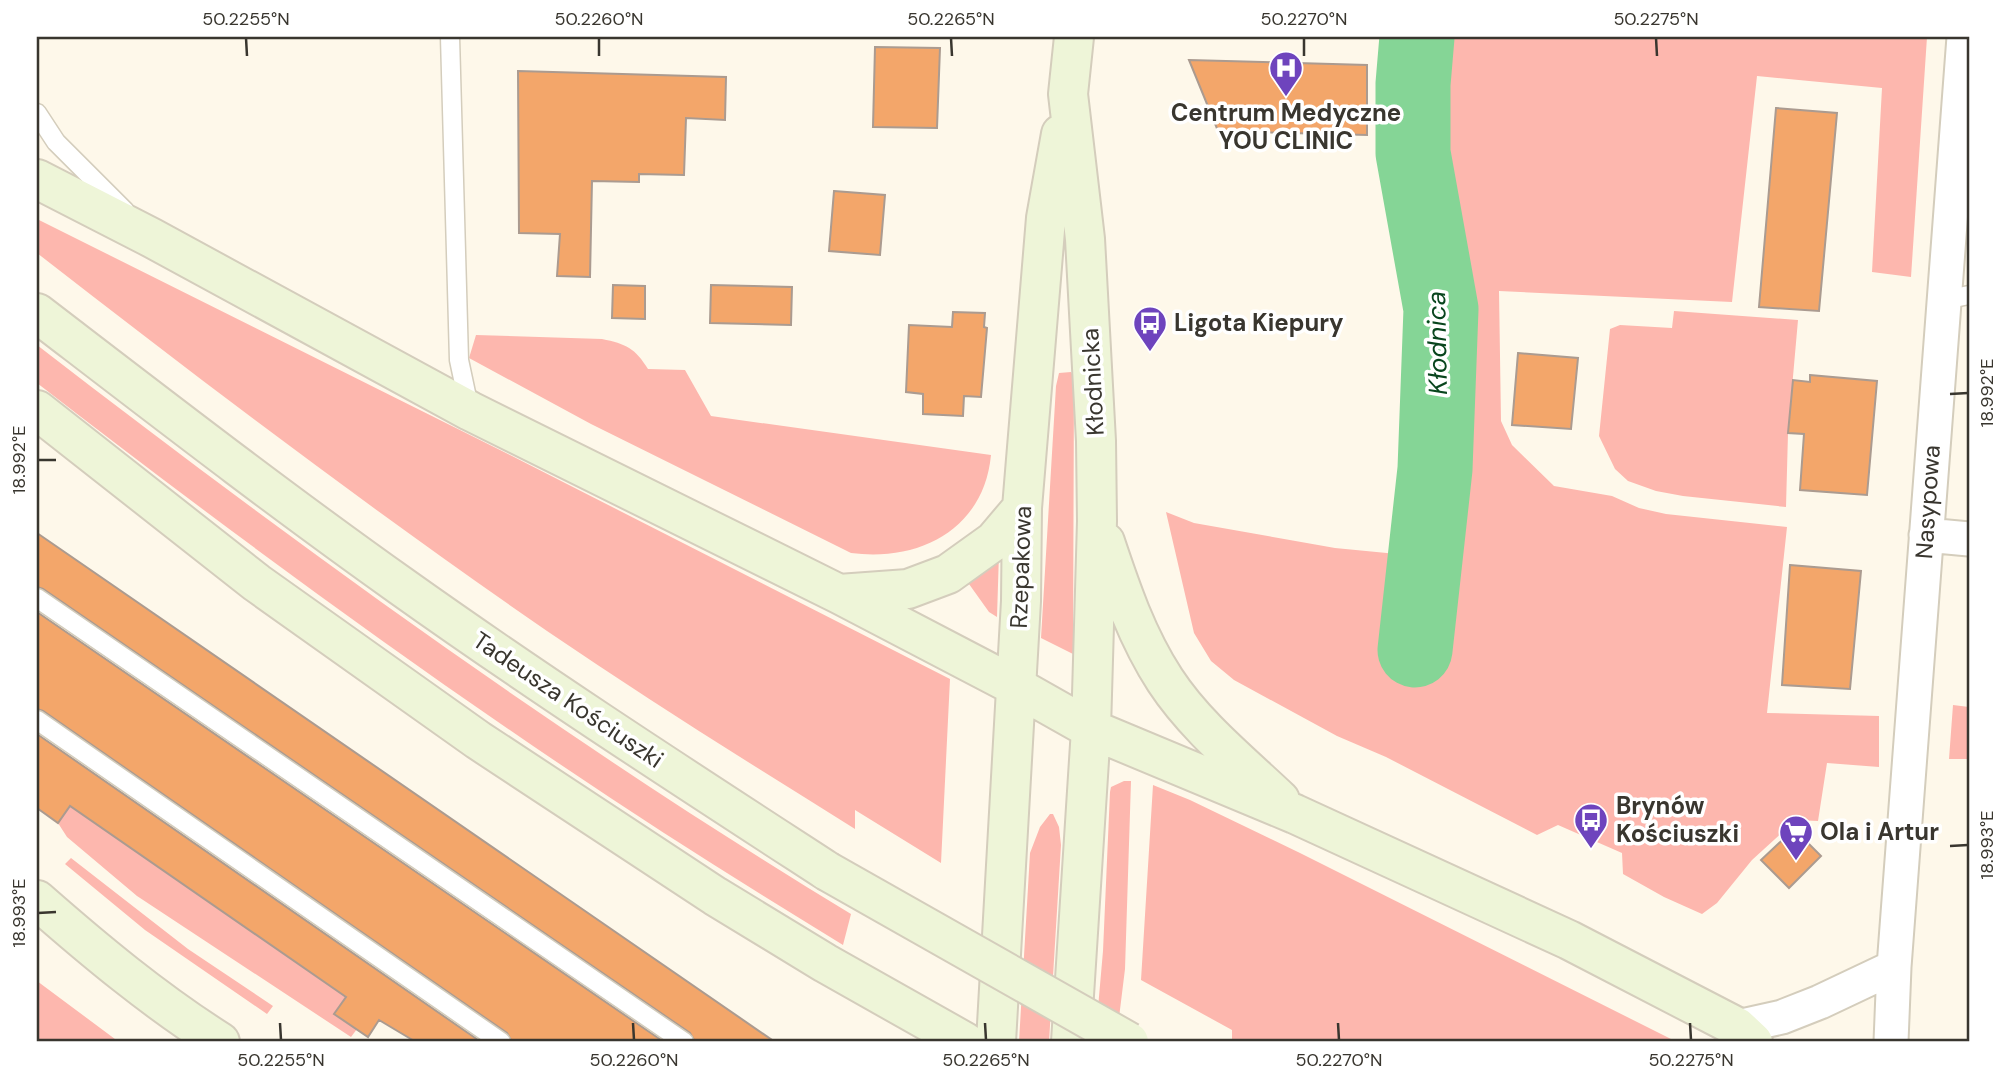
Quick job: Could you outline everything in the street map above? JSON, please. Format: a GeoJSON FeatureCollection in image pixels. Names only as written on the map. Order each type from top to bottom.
{"type":"FeatureCollection","features":[{"type":"Feature","properties":{"kind":"main road","name":"Kłodnicka"},"geometry":{"type":"LineString","coordinates":[[1074,37],[1068,94],[1085,239],[1096,440],[1097,521],[1091,729]]}},
{"type":"Feature","properties":{"kind":"main road","name":"Rzepakowa"},"geometry":{"type":"LineString","coordinates":[[996,1042],[1021,601],[1022,508],[1046,218],[1068,94]]}},
{"type":"Feature","properties":{"kind":"main road"},"geometry":{"type":"LineString","coordinates":[[37,179],[152,238],[470,411],[839,594],[1091,729],[1295,814],[1569,940],[1745,1035]]}},
{"type":"Feature","properties":{"kind":"main road","name":"Tadeusza Kościuszki"},"geometry":{"type":"LineString","coordinates":[[37,313],[199,438],[400,585],[611,732],[827,872],[1129,1042]]}},
{"type":"Feature","properties":{"kind":"main road"},"geometry":{"type":"LineString","coordinates":[[37,410],[257,583],[478,740],[600,821],[825,963],[965,1042]]}},
{"type":"Feature","properties":{"kind":"main road"},"geometry":{"type":"LineString","coordinates":[[839,594],[908,589],[948,574],[994,541],[1022,508]]}},
{"type":"Feature","properties":{"kind":"main road"},"geometry":{"type":"LineString","coordinates":[[1097,521],[1132,621],[1165,681],[1196,720],[1295,814]]}},
{"type":"Feature","properties":{"kind":"main road"},"geometry":{"type":"LineString","coordinates":[[1071,1042],[1091,729]]}},
{"type":"Feature","properties":{"kind":"main road"},"geometry":{"type":"LineString","coordinates":[[37,900],[106,960],[185,1020],[220,1042]]}},
{"type":"Feature","properties":{"kind":"street","name":"Nasypowa"},"geometry":{"type":"LineString","coordinates":[[1891,1042],[1894,967],[1926,536],[1957,297],[1964,37]]}},
{"type":"Feature","properties":{"kind":"street"},"geometry":{"type":"LineString","coordinates":[[1926,536],[1969,539]]}},
{"type":"Feature","properties":{"kind":"street"},"geometry":{"type":"LineString","coordinates":[[1745,1035],[1894,967]]}},
{"type":"Feature","properties":{"kind":"lane"},"geometry":{"type":"LineString","coordinates":[[450,37],[459,360],[470,411]]}},
{"type":"Feature","properties":{"kind":"lane"},"geometry":{"type":"LineString","coordinates":[[37,113],[56,142],[152,238]]}},
{"type":"Feature","properties":{"kind":"lane"},"geometry":{"type":"LineString","coordinates":[[37,598],[684,1042]]}},
{"type":"Feature","properties":{"kind":"lane"},"geometry":{"type":"LineString","coordinates":[[37,720],[501,1042]]}},
{"type":"Feature","properties":{"kind":"shaded area"},"geometry":{"type":"Polygon","coordinates":[[[1406,37],[1927,37],[1911,277],[1872,272],[1882,88],[1757,76],[1732,302],[1499,291],[1501,421],[1512,445],[1554,486],[1612,496],[1639,508],[1666,514],[1787,527],[1767,713],[1879,716],[1879,767],[1827,763],[1818,821],[1796,820],[1752,860],[1717,903],[1702,914],[1623,874],[1622,853],[1558,825],[1537,835],[1386,757],[1337,736],[1234,680],[1211,661],[1194,633],[1166,512],[1194,523],[1335,548],[1397,554],[1418,286],[1402,141],[1406,37]]]}},
{"type":"Feature","properties":{"kind":"shaded area"},"geometry":{"type":"Polygon","coordinates":[[[37,219],[950,679],[941,863],[855,810],[855,829],[623,682],[417,540],[289,446],[37,253],[37,219]]]}},
{"type":"Feature","properties":{"kind":"shaded area"},"geometry":{"type":"Polygon","coordinates":[[[1674,311],[1798,320],[1788,433],[1786,507],[1656,491],[1628,481],[1615,469],[1599,436],[1610,329],[1620,325],[1672,328],[1674,311]]]}},
{"type":"Feature","properties":{"kind":"shaded area"},"geometry":{"type":"Polygon","coordinates":[[[476,335],[602,339],[617,343],[639,356],[648,369],[685,370],[711,416],[991,455],[986,481],[976,503],[962,521],[944,535],[901,552],[851,553],[591,424],[469,358],[476,335]]]}},
{"type":"Feature","properties":{"kind":"shaded area"},"geometry":{"type":"Polygon","coordinates":[[[37,345],[235,495],[436,641],[641,781],[851,914],[843,945],[664,833],[503,726],[190,500],[37,383],[37,345]]]}},
{"type":"Feature","properties":{"kind":"shaded area"},"geometry":{"type":"Polygon","coordinates":[[[1071,372],[1074,376],[1073,654],[1041,638],[1056,386],[1059,373],[1071,372]]]}},
{"type":"Feature","properties":{"kind":"shaded area"},"geometry":{"type":"Polygon","coordinates":[[[999,553],[997,617],[989,612],[964,577],[999,553]]]}},
{"type":"Feature","properties":{"kind":"shaded area"},"geometry":{"type":"Polygon","coordinates":[[[1953,705],[1969,707],[1969,759],[1949,759],[1953,705]]]}},
{"type":"Feature","properties":{"kind":"shaded area"},"geometry":{"type":"Polygon","coordinates":[[[1131,781],[1125,969],[1116,1042],[1095,1042],[1103,951],[1110,792],[1111,787],[1131,781]]]}},
{"type":"Feature","properties":{"kind":"shaded area"},"geometry":{"type":"Polygon","coordinates":[[[1153,785],[1300,853],[1677,1042],[1232,1042],[1232,1030],[1141,980],[1153,785]]]}},
{"type":"Feature","properties":{"kind":"shaded area"},"geometry":{"type":"Polygon","coordinates":[[[70,806],[346,997],[334,1014],[357,1029],[351,1037],[137,896],[67,837],[58,823],[70,806]]]}},
{"type":"Feature","properties":{"kind":"shaded area"},"geometry":{"type":"Polygon","coordinates":[[[1050,814],[1053,814],[1059,827],[1061,845],[1049,1042],[1019,1042],[1030,853],[1040,827],[1050,814]]]}},
{"type":"Feature","properties":{"kind":"shaded area"},"geometry":{"type":"Polygon","coordinates":[[[71,858],[188,949],[273,1006],[267,1014],[145,930],[65,864],[71,858]]]}},
{"type":"Feature","properties":{"kind":"shaded area"},"geometry":{"type":"Polygon","coordinates":[[[37,981],[119,1042],[37,1042],[37,981]]]}},
{"type":"Feature","properties":{"kind":"building"},"geometry":{"type":"Polygon","coordinates":[[[875,47],[940,48],[937,128],[873,127],[875,47]]]}},
{"type":"Feature","properties":{"kind":"building","name":"Centrum Medyczne YOU CLINIC"},"geometry":{"type":"Polygon","coordinates":[[[1189,60],[1367,65],[1367,135],[1218,131],[1189,60]]]}},
{"type":"Feature","properties":{"kind":"building"},"geometry":{"type":"Polygon","coordinates":[[[518,71],[726,77],[725,120],[686,118],[684,175],[639,174],[639,182],[592,181],[590,277],[557,276],[560,234],[519,233],[518,71]]]}},
{"type":"Feature","properties":{"kind":"building"},"geometry":{"type":"Polygon","coordinates":[[[1776,108],[1837,113],[1819,311],[1759,307],[1776,108]]]}},
{"type":"Feature","properties":{"kind":"building"},"geometry":{"type":"Polygon","coordinates":[[[834,191],[885,195],[880,255],[829,251],[834,191]]]}},
{"type":"Feature","properties":{"kind":"building"},"geometry":{"type":"Polygon","coordinates":[[[613,285],[645,286],[645,319],[612,318],[613,285]]]}},
{"type":"Feature","properties":{"kind":"building"},"geometry":{"type":"Polygon","coordinates":[[[711,285],[792,287],[791,325],[710,323],[711,285]]]}},
{"type":"Feature","properties":{"kind":"building"},"geometry":{"type":"Polygon","coordinates":[[[953,312],[985,313],[984,327],[987,328],[981,397],[964,396],[963,416],[923,414],[923,394],[906,392],[909,325],[952,327],[953,312]]]}},
{"type":"Feature","properties":{"kind":"building"},"geometry":{"type":"Polygon","coordinates":[[[1518,353],[1578,358],[1571,429],[1512,425],[1518,353]]]}},
{"type":"Feature","properties":{"kind":"building"},"geometry":{"type":"Polygon","coordinates":[[[1810,375],[1877,381],[1867,495],[1800,490],[1804,434],[1788,433],[1793,380],[1810,382],[1810,375]]]}},
{"type":"Feature","properties":{"kind":"building"},"geometry":{"type":"Polygon","coordinates":[[[37,533],[775,1042],[695,1042],[690,1033],[37,587],[37,533]]]}},
{"type":"Feature","properties":{"kind":"building"},"geometry":{"type":"Polygon","coordinates":[[[1790,565],[1861,571],[1850,689],[1782,685],[1790,565]]]}},
{"type":"Feature","properties":{"kind":"building"},"geometry":{"type":"Polygon","coordinates":[[[37,612],[664,1042],[512,1042],[507,1033],[37,709],[37,612]]]}},
{"type":"Feature","properties":{"kind":"building"},"geometry":{"type":"Polygon","coordinates":[[[37,734],[481,1042],[416,1042],[379,1020],[368,1037],[334,1014],[346,997],[70,806],[58,823],[37,808],[37,734]]]}},
{"type":"Feature","properties":{"kind":"building"},"geometry":{"type":"Polygon","coordinates":[[[1794,829],[1821,856],[1789,888],[1761,860],[1794,829]]]}},
{"type":"Feature","properties":{"kind":"waterway","name":"Kłodnica"},"geometry":{"type":"LineString","coordinates":[[1415,650],[1435,469],[1441,309],[1413,153],[1413,84],[1417,37]]}},
{"type":"Feature","properties":{"kind":"place","name":"Centrum Medyczne YOU CLINIC"},"geometry":{"type":"Point","coordinates":[1286,98]}},
{"type":"Feature","properties":{"kind":"place","name":"Ligota Kiepury"},"geometry":{"type":"Point","coordinates":[1150,353]}},
{"type":"Feature","properties":{"kind":"place","name":"Brynów Kościuszki"},"geometry":{"type":"Point","coordinates":[1591,850]}},
{"type":"Feature","properties":{"kind":"place","name":"Ola i Artur"},"geometry":{"type":"Point","coordinates":[1796,862]}}]}
